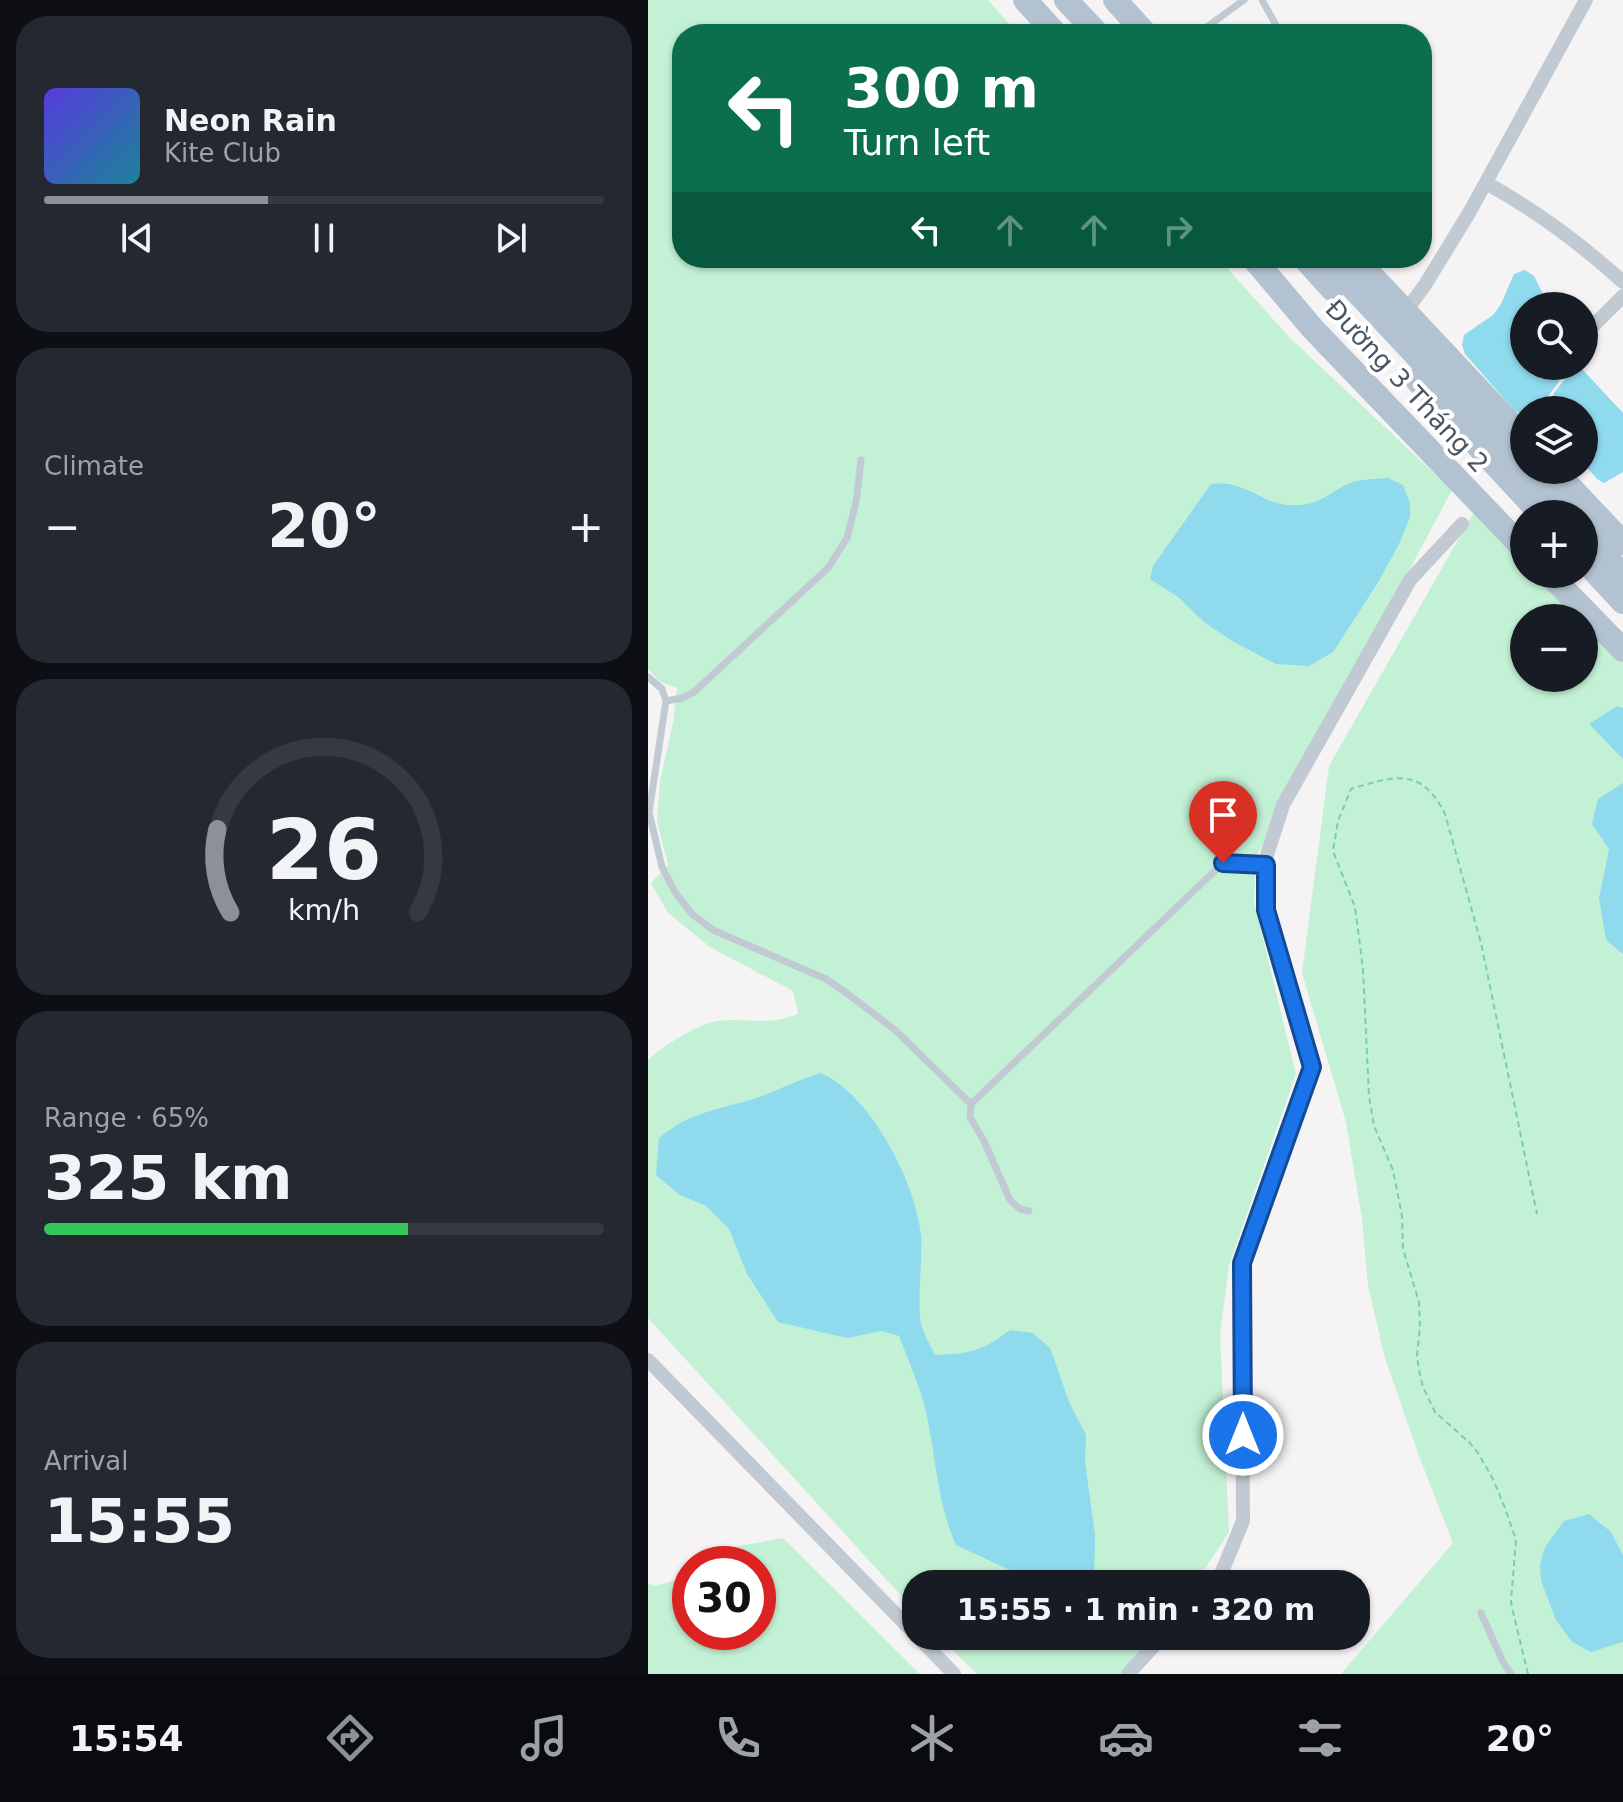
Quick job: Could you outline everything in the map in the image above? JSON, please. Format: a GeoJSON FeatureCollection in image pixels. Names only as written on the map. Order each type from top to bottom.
{"type":"FeatureCollection","features":[{"type":"Feature","properties":{"kind":"main road"},"geometry":{"type":"LineString","coordinates":[[1025,0],[1047,24]]}},
{"type":"Feature","properties":{"kind":"main road"},"geometry":{"type":"LineString","coordinates":[[1066,0],[1089,24]]}},
{"type":"Feature","properties":{"kind":"main road"},"geometry":{"type":"LineString","coordinates":[[1088,0],[1110,24]]}},
{"type":"Feature","properties":{"kind":"main road"},"geometry":{"type":"LineString","coordinates":[[1115,0],[1137,24]]}},
{"type":"Feature","properties":{"kind":"main road","name":"Đường 3 Tháng 2"},"geometry":{"type":"LineString","coordinates":[[1262,268],[1334,351],[1510,534]]}},
{"type":"Feature","properties":{"kind":"main road","name":"Đường 3 Tháng 2"},"geometry":{"type":"LineString","coordinates":[[1313,268],[1528,500]]}},
{"type":"Feature","properties":{"kind":"main road","name":"Đường 3 Tháng 2"},"geometry":{"type":"LineString","coordinates":[[1337,268],[1398,319],[1510,425]]}},
{"type":"Feature","properties":{"kind":"main road","name":"Đường 3 Tháng 2"},"geometry":{"type":"LineString","coordinates":[[1362,268],[1398,319],[1553,500]]}},
{"type":"Feature","properties":{"kind":"main road"},"geometry":{"type":"LineString","coordinates":[[1567,484],[1623,543]]}},
{"type":"Feature","properties":{"kind":"main road"},"geometry":{"type":"LineString","coordinates":[[1598,549],[1623,575]]}},
{"type":"Feature","properties":{"kind":"main road"},"geometry":{"type":"LineString","coordinates":[[1598,575],[1623,602]]}},
{"type":"Feature","properties":{"kind":"main road"},"geometry":{"type":"LineString","coordinates":[[1563,588],[1623,650]]}},
{"type":"Feature","properties":{"kind":"street"},"geometry":{"type":"LineString","coordinates":[[1398,319],[1446,251],[1586,0]]}},
{"type":"Feature","properties":{"kind":"street"},"geometry":{"type":"LineString","coordinates":[[1486,183],[1522,203],[1594,256],[1623,282]]}},
{"type":"Feature","properties":{"kind":"street"},"geometry":{"type":"LineString","coordinates":[[1598,321],[1623,296]]}},
{"type":"Feature","properties":{"kind":"street"},"geometry":{"type":"LineString","coordinates":[[1223,1570],[1243,1521],[1242,1263],[1312,1067],[1266,910],[1266,858],[1283,805],[1410,580],[1462,524]]}},
{"type":"Feature","properties":{"kind":"street"},"geometry":{"type":"LineString","coordinates":[[648,1360],[902,1620]]}},
{"type":"Feature","properties":{"kind":"street"},"geometry":{"type":"LineString","coordinates":[[931,1650],[954,1674]]}},
{"type":"Feature","properties":{"kind":"street"},"geometry":{"type":"LineString","coordinates":[[1128,1674],[1150,1650]]}},
{"type":"Feature","properties":{"kind":"lane"},"geometry":{"type":"LineString","coordinates":[[1211,24],[1244,0]]}},
{"type":"Feature","properties":{"kind":"lane"},"geometry":{"type":"LineString","coordinates":[[1262,0],[1275,24]]}},
{"type":"Feature","properties":{"kind":"lane"},"geometry":{"type":"LineString","coordinates":[[666,701],[694,692],[828,568],[847,538],[856,502],[861,460]]}},
{"type":"Feature","properties":{"kind":"lane"},"geometry":{"type":"LineString","coordinates":[[648,677],[662,689],[666,701],[649,812],[662,867],[675,892],[692,914],[713,930],[826,979],[848,994],[913,1046],[971,1104]]}},
{"type":"Feature","properties":{"kind":"lane"},"geometry":{"type":"LineString","coordinates":[[1029,1211],[1020,1209],[1010,1200],[970,1117],[971,1104],[1223,863],[1266,865]]}},
{"type":"Feature","properties":{"kind":"lane"},"geometry":{"type":"LineString","coordinates":[[1481,1613],[1511,1674]]}},
{"type":"Feature","properties":{"kind":"path"},"geometry":{"type":"LineString","coordinates":[[1528,1674],[1511,1601],[1516,1540],[1505,1508],[1478,1453],[1435,1412],[1419,1370],[1419,1302],[1403,1249],[1402,1216],[1393,1170],[1374,1126],[1369,1096],[1363,979],[1355,907],[1333,851],[1338,821],[1351,789],[1373,781],[1405,778],[1427,787],[1445,814],[1481,943],[1537,1214]]}},
{"type":"Feature","properties":{"kind":"green space"},"geometry":{"type":"Polygon","coordinates":[[[648,0],[988,0],[1009,24],[672,24],[672,268],[1227,268],[1290,338],[1452,490],[1256,857],[1254,902],[1296,1074],[1229,1265],[1220,1334],[1229,1532],[1204,1570],[902,1570],[902,1597],[648,1318],[648,1060],[681,1036],[710,1023],[776,1020],[798,1014],[793,991],[710,947],[668,913],[651,883],[668,865],[657,821],[660,781],[677,688],[660,682],[648,669],[648,0]]]}},
{"type":"Feature","properties":{"kind":"green space"},"geometry":{"type":"Polygon","coordinates":[[[1477,507],[1510,542],[1510,588],[1553,588],[1568,604],[1510,604],[1510,692],[1598,692],[1598,636],[1623,663],[1623,1674],[1341,1674],[1362,1650],[1370,1650],[1370,1640],[1453,1543],[1385,1358],[1368,1286],[1362,1219],[1346,1122],[1302,973],[1329,766],[1477,507]]]}},
{"type":"Feature","properties":{"kind":"green space"},"geometry":{"type":"Polygon","coordinates":[[[783,1538],[920,1674],[648,1674],[648,1583],[655,1586],[672,1581],[672,1650],[776,1650],[776,1546],[739,1546],[783,1538]]]}},
{"type":"Feature","properties":{"kind":"green space"},"geometry":{"type":"Polygon","coordinates":[[[952,1650],[1142,1650],[1123,1674],[977,1674],[952,1650]]]}},
{"type":"Feature","properties":{"kind":"water"},"geometry":{"type":"Polygon","coordinates":[[[1525,270],[1534,276],[1542,292],[1510,292],[1510,380],[1560,380],[1548,396],[1510,396],[1510,405],[1465,354],[1462,345],[1464,335],[1493,315],[1514,274],[1525,270]]]}},
{"type":"Feature","properties":{"kind":"water"},"geometry":{"type":"Polygon","coordinates":[[[1564,380],[1592,380],[1623,413],[1623,472],[1604,483],[1598,480],[1598,396],[1553,396],[1564,380]]]}},
{"type":"Feature","properties":{"kind":"water"},"geometry":{"type":"Polygon","coordinates":[[[1388,478],[1403,485],[1410,503],[1410,517],[1399,544],[1333,652],[1309,666],[1276,664],[1234,642],[1150,579],[1153,566],[1211,484],[1236,486],[1275,502],[1300,505],[1318,501],[1350,483],[1388,478]]]}},
{"type":"Feature","properties":{"kind":"water"},"geometry":{"type":"Polygon","coordinates":[[[1617,706],[1623,708],[1623,759],[1589,724],[1617,706]]]}},
{"type":"Feature","properties":{"kind":"water"},"geometry":{"type":"Polygon","coordinates":[[[1623,783],[1623,954],[1606,940],[1599,898],[1609,849],[1592,824],[1598,799],[1623,783]]]}},
{"type":"Feature","properties":{"kind":"water"},"geometry":{"type":"Polygon","coordinates":[[[821,1073],[857,1100],[888,1143],[900,1167],[910,1191],[921,1235],[920,1319],[935,1355],[975,1350],[1010,1330],[1033,1333],[1050,1348],[1070,1404],[1086,1435],[1085,1462],[1095,1534],[1094,1570],[1010,1570],[956,1545],[941,1497],[923,1402],[899,1336],[882,1331],[847,1338],[778,1322],[747,1274],[729,1229],[706,1206],[680,1195],[656,1175],[659,1138],[670,1130],[703,1113],[759,1097],[821,1073]]]}},
{"type":"Feature","properties":{"kind":"water"},"geometry":{"type":"Polygon","coordinates":[[[1589,1514],[1611,1532],[1623,1555],[1623,1642],[1591,1652],[1572,1642],[1556,1620],[1541,1581],[1540,1564],[1545,1547],[1564,1521],[1589,1514]]]}},
{"type":"Feature","properties":{"kind":"route"},"geometry":{"type":"LineString","coordinates":[[1223,863],[1266,865],[1266,910],[1312,1067],[1242,1263],[1243,1435]]}}]}
